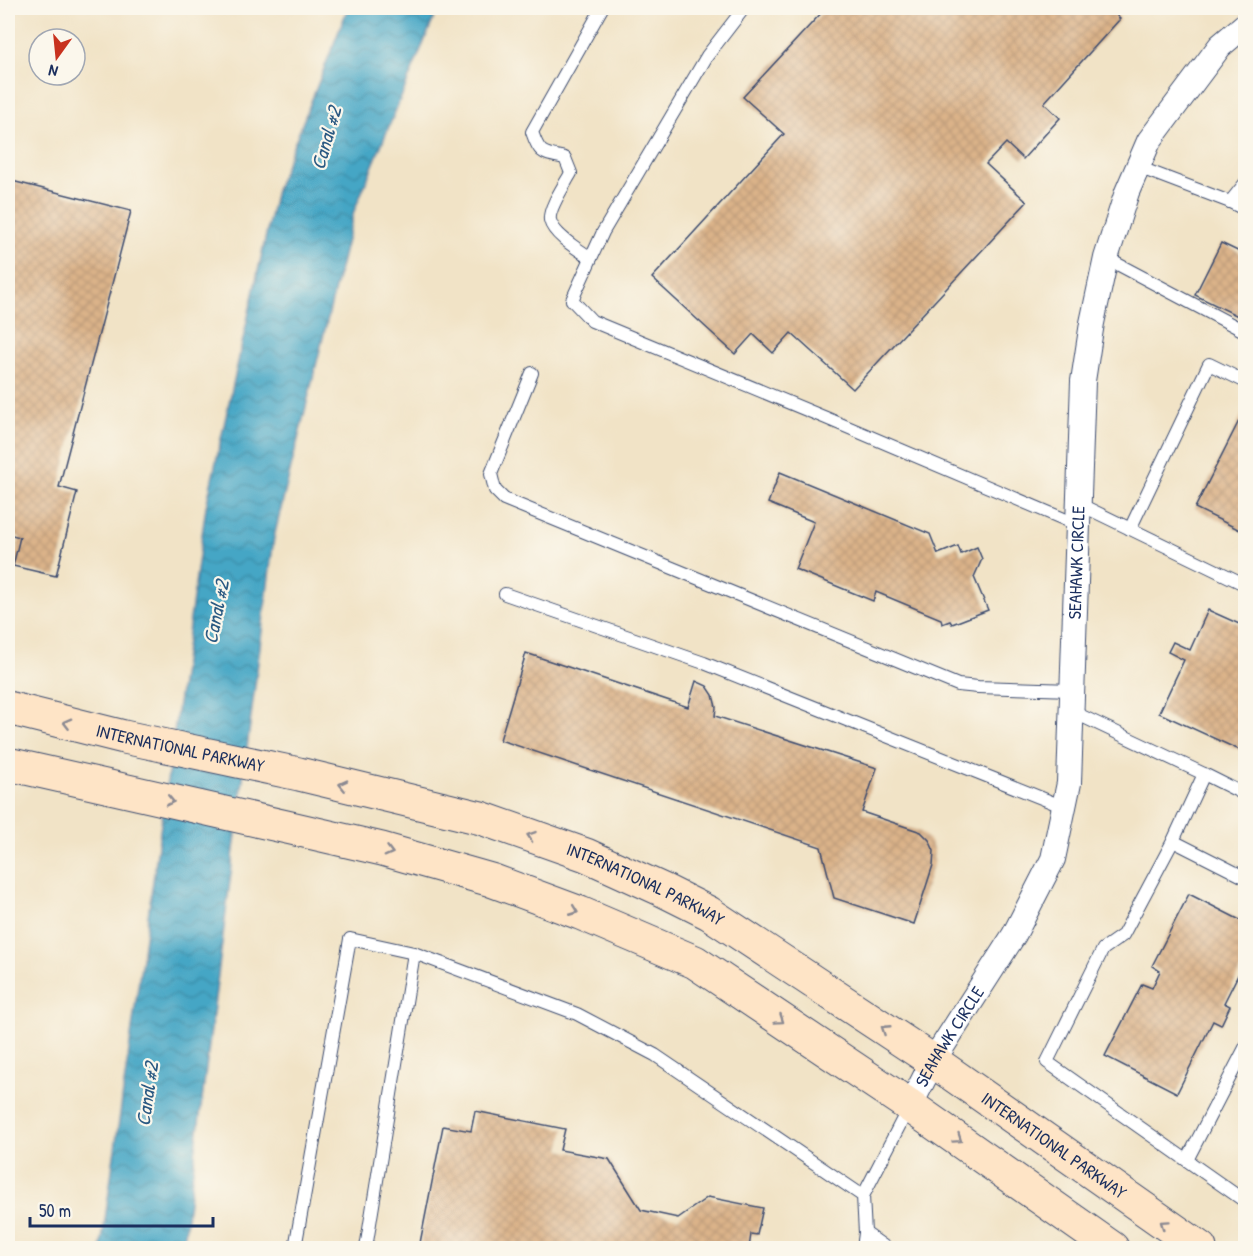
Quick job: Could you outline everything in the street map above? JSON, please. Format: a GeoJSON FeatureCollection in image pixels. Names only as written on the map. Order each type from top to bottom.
{"type":"FeatureCollection","features":[{"type":"Feature","properties":{"kind":"main road","name":"INTERNATIONAL PARKWAY"},"geometry":{"type":"LineString","coordinates":[[8,708],[124,737],[299,774],[481,818],[586,855],[710,913],[933,1061],[1200,1248]]}},
{"type":"Feature","properties":{"kind":"main road"},"geometry":{"type":"LineString","coordinates":[[8,764],[382,849],[491,880],[580,913],[695,962],[910,1106],[1112,1248]]}},
{"type":"Feature","properties":{"kind":"street","name":"SEAHAWK CIRCLE"},"geometry":{"type":"LineString","coordinates":[[910,1106],[933,1061],[1014,935],[1053,859],[1069,783],[1083,381],[1092,323],[1106,258],[1127,192],[1149,141],[1220,46],[1245,24]]}},
{"type":"Feature","properties":{"kind":"lane"},"geometry":{"type":"LineString","coordinates":[[591,258],[557,233],[550,220],[552,208],[571,173],[565,158],[543,153],[537,146],[532,132],[602,8]]}},
{"type":"Feature","properties":{"kind":"lane"},"geometry":{"type":"LineString","coordinates":[[744,8],[707,56],[603,232],[572,300],[592,321],[826,418],[1078,515],[1130,529],[1245,585]]}},
{"type":"Feature","properties":{"kind":"lane"},"geometry":{"type":"LineString","coordinates":[[1138,167],[1230,202],[1245,210]]}},
{"type":"Feature","properties":{"kind":"lane"},"geometry":{"type":"LineString","coordinates":[[1230,202],[1245,182]]}},
{"type":"Feature","properties":{"kind":"lane"},"geometry":{"type":"LineString","coordinates":[[1106,258],[1245,332]]}},
{"type":"Feature","properties":{"kind":"lane"},"geometry":{"type":"LineString","coordinates":[[1130,529],[1209,364],[1245,382]]}},
{"type":"Feature","properties":{"kind":"lane"},"geometry":{"type":"LineString","coordinates":[[532,373],[491,474],[495,490],[504,499],[958,685],[1072,701],[1245,795]]}},
{"type":"Feature","properties":{"kind":"lane"},"geometry":{"type":"LineString","coordinates":[[505,594],[704,663],[1064,807]]}},
{"type":"Feature","properties":{"kind":"lane"},"geometry":{"type":"LineString","coordinates":[[1204,774],[1173,841],[1123,935],[1102,949],[1047,1062],[1245,1202]]}},
{"type":"Feature","properties":{"kind":"lane"},"geometry":{"type":"LineString","coordinates":[[1173,841],[1245,878]]}},
{"type":"Feature","properties":{"kind":"lane"},"geometry":{"type":"LineString","coordinates":[[295,1248],[350,939],[414,953],[577,1014],[655,1055],[863,1196]]}},
{"type":"Feature","properties":{"kind":"lane"},"geometry":{"type":"LineString","coordinates":[[366,1248],[414,953]]}},
{"type":"Feature","properties":{"kind":"lane"},"geometry":{"type":"LineString","coordinates":[[1187,1160],[1245,1046]]}},
{"type":"Feature","properties":{"kind":"lane"},"geometry":{"type":"LineString","coordinates":[[863,1248],[865,1233],[863,1196],[910,1106]]}},
{"type":"Feature","properties":{"kind":"lane"},"geometry":{"type":"LineString","coordinates":[[865,1233],[886,1248]]}},
{"type":"Feature","properties":{"kind":"water","name":"Canal #2"},"geometry":{"type":"Polygon","coordinates":[[[348,8],[438,8],[354,211],[274,537],[183,1248],[101,1248],[206,507],[276,190],[348,8]]]}},
{"type":"Feature","properties":{"kind":"building"},"geometry":{"type":"Polygon","coordinates":[[[826,8],[1125,8],[1117,16],[1120,19],[1044,103],[1060,118],[1023,159],[1006,143],[986,164],[1027,202],[853,389],[791,333],[773,353],[753,334],[735,354],[652,278],[784,134],[743,97],[826,8]]]}},
{"type":"Feature","properties":{"kind":"building"},"geometry":{"type":"Polygon","coordinates":[[[8,180],[131,211],[59,487],[77,492],[56,576],[13,566],[20,537],[8,534],[8,180]]]}},
{"type":"Feature","properties":{"kind":"building"},"geometry":{"type":"Polygon","coordinates":[[[1221,243],[1246,255],[1246,320],[1195,295],[1221,243]]]}},
{"type":"Feature","properties":{"kind":"building"},"geometry":{"type":"Polygon","coordinates":[[[1246,407],[1246,533],[1195,508],[1246,407]]]}},
{"type":"Feature","properties":{"kind":"building"},"geometry":{"type":"Polygon","coordinates":[[[780,472],[930,534],[938,554],[958,546],[961,554],[977,547],[982,559],[974,577],[988,610],[952,624],[950,621],[942,624],[941,619],[876,592],[873,601],[795,569],[814,522],[768,503],[780,472]]]}},
{"type":"Feature","properties":{"kind":"building"},"geometry":{"type":"Polygon","coordinates":[[[1208,610],[1246,627],[1246,753],[1159,713],[1184,660],[1168,652],[1173,642],[1190,650],[1208,610]]]}},
{"type":"Feature","properties":{"kind":"building"},"geometry":{"type":"Polygon","coordinates":[[[526,653],[688,707],[696,681],[707,686],[713,695],[716,707],[715,716],[877,768],[862,812],[921,832],[929,840],[934,851],[933,865],[914,924],[834,898],[821,847],[500,740],[526,653]]]}},
{"type":"Feature","properties":{"kind":"building"},"geometry":{"type":"Polygon","coordinates":[[[1189,894],[1246,923],[1246,959],[1224,1003],[1230,1006],[1221,1025],[1213,1021],[1177,1093],[1105,1056],[1142,984],[1152,988],[1160,971],[1152,966],[1189,894]]]}},
{"type":"Feature","properties":{"kind":"building"},"geometry":{"type":"Polygon","coordinates":[[[475,1111],[565,1129],[560,1150],[609,1159],[641,1210],[678,1218],[708,1197],[763,1208],[757,1235],[751,1234],[749,1248],[419,1248],[443,1126],[471,1131],[475,1111]]]}}]}
